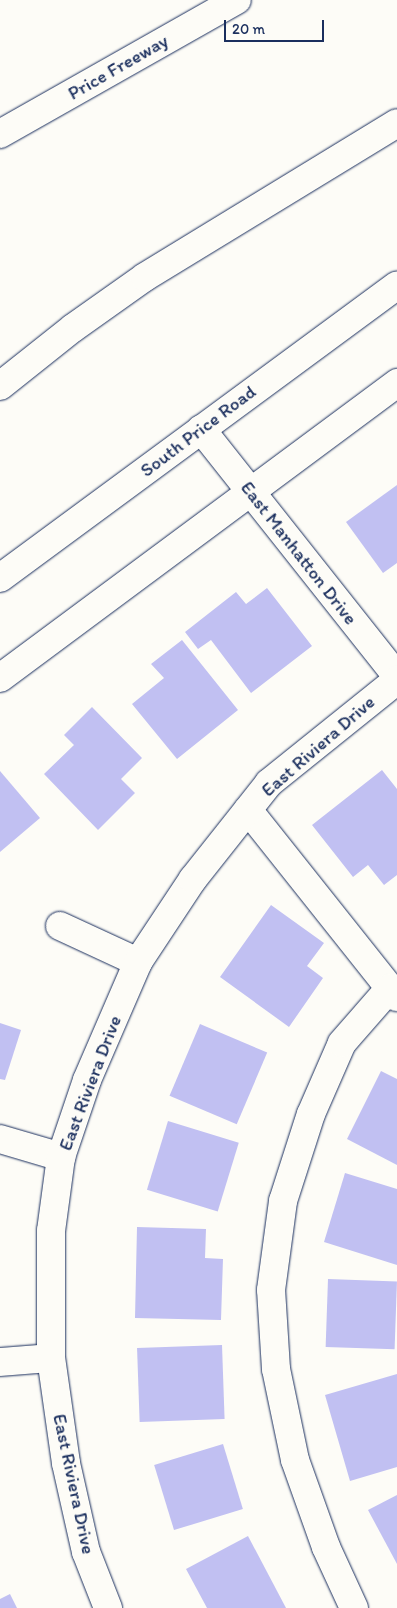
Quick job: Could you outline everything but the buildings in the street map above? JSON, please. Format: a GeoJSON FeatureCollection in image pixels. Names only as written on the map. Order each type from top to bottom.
{"type":"FeatureCollection","features":[{"type":"Feature","properties":{"kind":"main road","name":"Price Freeway"},"geometry":{"type":"LineString","coordinates":[[0,134],[237,0]]}},
{"type":"Feature","properties":{"kind":"main road"},"geometry":{"type":"LineString","coordinates":[[0,386],[74,328],[145,277],[397,124]]}},
{"type":"Feature","properties":{"kind":"main road","name":"South Price Road"},"geometry":{"type":"LineString","coordinates":[[0,578],[397,285]]}},
{"type":"Feature","properties":{"kind":"main road"},"geometry":{"type":"LineString","coordinates":[[0,678],[397,383]]}},
{"type":"Feature","properties":{"kind":"main road","name":"East Manhatton Drive"},"geometry":{"type":"LineString","coordinates":[[201,429],[397,678]]}},
{"type":"Feature","properties":{"kind":"main road","name":"East Riviera Drive"},"geometry":{"type":"LineString","coordinates":[[108,1608],[86,1552],[66,1463],[51,1358],[51,1231],[61,1157],[88,1080],[138,962],[193,878],[269,783],[397,678]]}},
{"type":"Feature","properties":{"kind":"main road"},"geometry":{"type":"LineString","coordinates":[[248,810],[393,992],[342,1043],[310,1114],[283,1201],[271,1290],[276,1369],[295,1460],[326,1547],[354,1608]]}},
{"type":"Feature","properties":{"kind":"main road"},"geometry":{"type":"LineString","coordinates":[[60,926],[138,962]]}},
{"type":"Feature","properties":{"kind":"main road"},"geometry":{"type":"LineString","coordinates":[[0,1139],[61,1157]]}},
{"type":"Feature","properties":{"kind":"main road"},"geometry":{"type":"LineString","coordinates":[[0,1362],[51,1358]]}}]}
